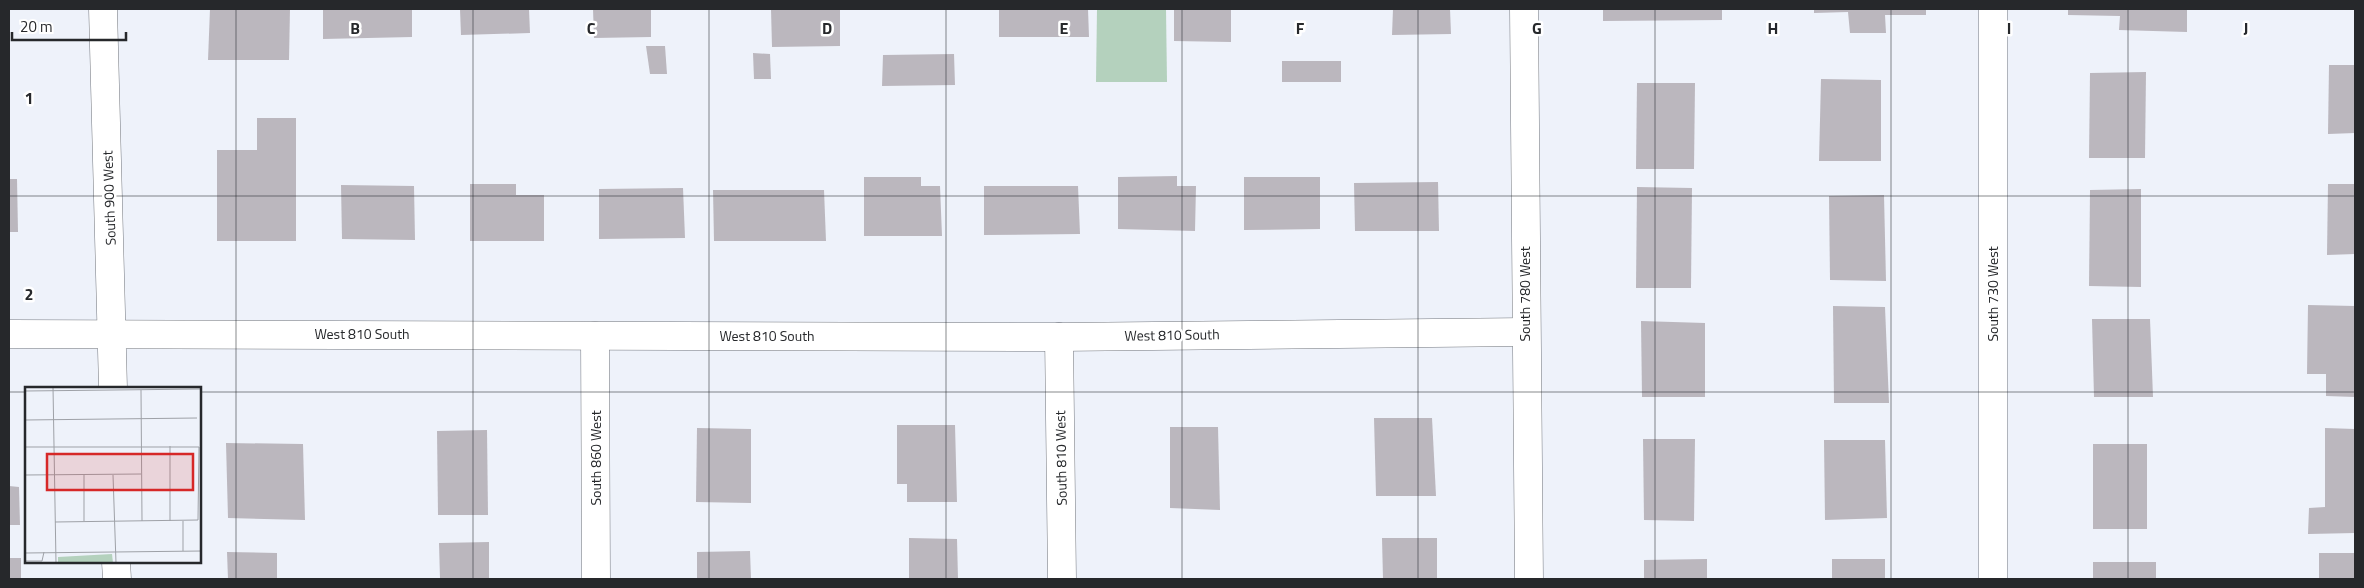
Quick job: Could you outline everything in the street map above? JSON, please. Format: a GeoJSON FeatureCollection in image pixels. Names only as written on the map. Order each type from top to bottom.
{"type":"FeatureCollection","features":[{"type":"Feature","properties":{"kind":"street","name":"South 900 West"},"geometry":{"type":"LineString","coordinates":[[103,9],[113,387]]}},
{"type":"Feature","properties":{"kind":"street","name":"South 780 West"},"geometry":{"type":"LineString","coordinates":[[1524,9],[1525,332],[1529,579]]}},
{"type":"Feature","properties":{"kind":"street","name":"South 730 West"},"geometry":{"type":"LineString","coordinates":[[1993,9],[1993,579]]}},
{"type":"Feature","properties":{"kind":"street","name":"West 810 South"},"geometry":{"type":"LineString","coordinates":[[9,334],[1059,336],[1525,332]]}},
{"type":"Feature","properties":{"kind":"street","name":"South 860 West"},"geometry":{"type":"LineString","coordinates":[[595,336],[596,579]]}},
{"type":"Feature","properties":{"kind":"street","name":"South 810 West"},"geometry":{"type":"LineString","coordinates":[[1059,336],[1062,579]]}},
{"type":"Feature","properties":{"kind":"street"},"geometry":{"type":"LineString","coordinates":[[116,563],[117,579]]}},
{"type":"Feature","properties":{"kind":"green space"},"geometry":{"type":"Polygon","coordinates":[[[1097,9],[1166,9],[1167,82],[1096,82],[1097,9]]]}},
{"type":"Feature","properties":{"kind":"building"},"geometry":{"type":"Polygon","coordinates":[[[210,9],[290,9],[289,60],[208,60],[210,9]]]}},
{"type":"Feature","properties":{"kind":"building"},"geometry":{"type":"Polygon","coordinates":[[[323,9],[412,9],[412,37],[323,39],[323,9]]]}},
{"type":"Feature","properties":{"kind":"building"},"geometry":{"type":"Polygon","coordinates":[[[460,9],[529,9],[530,33],[461,35],[460,9]]]}},
{"type":"Feature","properties":{"kind":"building"},"geometry":{"type":"Polygon","coordinates":[[[593,9],[651,9],[651,37],[594,38],[593,9]]]}},
{"type":"Feature","properties":{"kind":"building"},"geometry":{"type":"Polygon","coordinates":[[[771,9],[840,9],[840,46],[772,47],[771,9]]]}},
{"type":"Feature","properties":{"kind":"building"},"geometry":{"type":"Polygon","coordinates":[[[999,9],[1088,9],[1089,37],[999,37],[999,9]]]}},
{"type":"Feature","properties":{"kind":"building"},"geometry":{"type":"Polygon","coordinates":[[[1174,9],[1231,9],[1231,42],[1174,41],[1174,9]]]}},
{"type":"Feature","properties":{"kind":"building"},"geometry":{"type":"Polygon","coordinates":[[[1393,9],[1450,9],[1451,34],[1392,35],[1393,9]]]}},
{"type":"Feature","properties":{"kind":"building"},"geometry":{"type":"Polygon","coordinates":[[[1603,9],[1722,9],[1722,20],[1603,21],[1603,9]]]}},
{"type":"Feature","properties":{"kind":"building"},"geometry":{"type":"Polygon","coordinates":[[[1814,9],[1926,9],[1926,15],[1885,15],[1886,33],[1850,33],[1848,12],[1814,13],[1814,9]]]}},
{"type":"Feature","properties":{"kind":"building"},"geometry":{"type":"Polygon","coordinates":[[[2068,9],[2187,9],[2187,32],[2119,30],[2120,16],[2068,15],[2068,9]]]}},
{"type":"Feature","properties":{"kind":"building"},"geometry":{"type":"Polygon","coordinates":[[[646,46],[665,46],[667,74],[650,74],[646,46]]]}},
{"type":"Feature","properties":{"kind":"building"},"geometry":{"type":"Polygon","coordinates":[[[753,53],[770,54],[771,79],[754,79],[753,53]]]}},
{"type":"Feature","properties":{"kind":"building"},"geometry":{"type":"Polygon","coordinates":[[[954,54],[955,85],[882,86],[883,55],[954,54]]]}},
{"type":"Feature","properties":{"kind":"building"},"geometry":{"type":"Polygon","coordinates":[[[1282,61],[1341,61],[1341,82],[1282,82],[1282,61]]]}},
{"type":"Feature","properties":{"kind":"building"},"geometry":{"type":"Polygon","coordinates":[[[2329,65],[2355,65],[2355,133],[2328,134],[2329,65]]]}},
{"type":"Feature","properties":{"kind":"building"},"geometry":{"type":"Polygon","coordinates":[[[2146,72],[2145,158],[2089,158],[2090,73],[2146,72]]]}},
{"type":"Feature","properties":{"kind":"building"},"geometry":{"type":"Polygon","coordinates":[[[1821,79],[1881,80],[1881,161],[1819,161],[1821,79]]]}},
{"type":"Feature","properties":{"kind":"building"},"geometry":{"type":"Polygon","coordinates":[[[1637,83],[1695,83],[1694,169],[1636,169],[1637,83]]]}},
{"type":"Feature","properties":{"kind":"building"},"geometry":{"type":"Polygon","coordinates":[[[257,118],[296,118],[296,241],[217,241],[217,150],[257,150],[257,118]]]}},
{"type":"Feature","properties":{"kind":"building"},"geometry":{"type":"Polygon","coordinates":[[[1177,176],[1177,186],[1196,186],[1195,231],[1118,229],[1118,177],[1177,176]]]}},
{"type":"Feature","properties":{"kind":"building"},"geometry":{"type":"Polygon","coordinates":[[[864,177],[921,177],[921,186],[940,186],[942,236],[864,236],[864,177]]]}},
{"type":"Feature","properties":{"kind":"building"},"geometry":{"type":"Polygon","coordinates":[[[1244,177],[1320,177],[1320,229],[1244,230],[1244,177]]]}},
{"type":"Feature","properties":{"kind":"building"},"geometry":{"type":"Polygon","coordinates":[[[9,179],[17,179],[18,232],[9,232],[9,179]]]}},
{"type":"Feature","properties":{"kind":"building"},"geometry":{"type":"Polygon","coordinates":[[[1438,182],[1439,231],[1355,231],[1354,183],[1438,182]]]}},
{"type":"Feature","properties":{"kind":"building"},"geometry":{"type":"Polygon","coordinates":[[[470,184],[516,184],[516,195],[544,195],[544,241],[470,241],[470,184]]]}},
{"type":"Feature","properties":{"kind":"building"},"geometry":{"type":"Polygon","coordinates":[[[2328,184],[2355,184],[2355,254],[2327,255],[2328,184]]]}},
{"type":"Feature","properties":{"kind":"building"},"geometry":{"type":"Polygon","coordinates":[[[341,185],[414,186],[415,240],[342,239],[341,185]]]}},
{"type":"Feature","properties":{"kind":"building"},"geometry":{"type":"Polygon","coordinates":[[[984,186],[1078,186],[1080,234],[984,235],[984,186]]]}},
{"type":"Feature","properties":{"kind":"building"},"geometry":{"type":"Polygon","coordinates":[[[1637,187],[1692,188],[1691,288],[1636,288],[1637,187]]]}},
{"type":"Feature","properties":{"kind":"building"},"geometry":{"type":"Polygon","coordinates":[[[683,188],[685,238],[599,239],[599,189],[683,188]]]}},
{"type":"Feature","properties":{"kind":"building"},"geometry":{"type":"Polygon","coordinates":[[[2141,189],[2141,287],[2089,286],[2090,190],[2141,189]]]}},
{"type":"Feature","properties":{"kind":"building"},"geometry":{"type":"Polygon","coordinates":[[[713,190],[824,190],[826,241],[714,241],[713,190]]]}},
{"type":"Feature","properties":{"kind":"building"},"geometry":{"type":"Polygon","coordinates":[[[1884,195],[1886,281],[1830,280],[1829,196],[1884,195]]]}},
{"type":"Feature","properties":{"kind":"building"},"geometry":{"type":"Polygon","coordinates":[[[2308,305],[2355,306],[2355,397],[2326,396],[2326,374],[2307,374],[2308,305]]]}},
{"type":"Feature","properties":{"kind":"building"},"geometry":{"type":"Polygon","coordinates":[[[1833,306],[1885,307],[1889,403],[1834,403],[1833,306]]]}},
{"type":"Feature","properties":{"kind":"building"},"geometry":{"type":"Polygon","coordinates":[[[2092,319],[2150,319],[2153,397],[2094,397],[2092,319]]]}},
{"type":"Feature","properties":{"kind":"building"},"geometry":{"type":"Polygon","coordinates":[[[1641,321],[1705,323],[1705,397],[1642,397],[1641,321]]]}},
{"type":"Feature","properties":{"kind":"building"},"geometry":{"type":"Polygon","coordinates":[[[1374,418],[1432,418],[1436,496],[1376,496],[1374,418]]]}},
{"type":"Feature","properties":{"kind":"building"},"geometry":{"type":"Polygon","coordinates":[[[897,425],[955,425],[957,502],[907,502],[907,484],[897,484],[897,425]]]}},
{"type":"Feature","properties":{"kind":"building"},"geometry":{"type":"Polygon","coordinates":[[[1170,427],[1218,427],[1220,510],[1170,508],[1170,427]]]}},
{"type":"Feature","properties":{"kind":"building"},"geometry":{"type":"Polygon","coordinates":[[[697,428],[751,429],[751,503],[696,502],[697,428]]]}},
{"type":"Feature","properties":{"kind":"building"},"geometry":{"type":"Polygon","coordinates":[[[2325,428],[2355,429],[2355,533],[2308,534],[2309,508],[2325,507],[2325,428]]]}},
{"type":"Feature","properties":{"kind":"building"},"geometry":{"type":"Polygon","coordinates":[[[487,430],[488,515],[438,515],[437,431],[487,430]]]}},
{"type":"Feature","properties":{"kind":"building"},"geometry":{"type":"Polygon","coordinates":[[[1643,439],[1695,439],[1694,521],[1644,520],[1643,439]]]}},
{"type":"Feature","properties":{"kind":"building"},"geometry":{"type":"Polygon","coordinates":[[[1824,440],[1885,440],[1887,518],[1825,520],[1824,440]]]}},
{"type":"Feature","properties":{"kind":"building"},"geometry":{"type":"Polygon","coordinates":[[[226,443],[303,444],[305,520],[228,518],[226,443]]]}},
{"type":"Feature","properties":{"kind":"building"},"geometry":{"type":"Polygon","coordinates":[[[2093,444],[2147,444],[2147,529],[2093,529],[2093,444]]]}},
{"type":"Feature","properties":{"kind":"building"},"geometry":{"type":"Polygon","coordinates":[[[9,486],[19,487],[20,525],[9,525],[9,486]]]}},
{"type":"Feature","properties":{"kind":"building"},"geometry":{"type":"Polygon","coordinates":[[[909,538],[957,539],[958,579],[909,579],[909,538]]]}},
{"type":"Feature","properties":{"kind":"building"},"geometry":{"type":"Polygon","coordinates":[[[1382,538],[1437,538],[1437,579],[1383,579],[1382,538]]]}},
{"type":"Feature","properties":{"kind":"building"},"geometry":{"type":"Polygon","coordinates":[[[489,542],[489,579],[440,579],[439,543],[489,542]]]}},
{"type":"Feature","properties":{"kind":"building"},"geometry":{"type":"Polygon","coordinates":[[[750,551],[751,579],[697,579],[697,552],[750,551]]]}},
{"type":"Feature","properties":{"kind":"building"},"geometry":{"type":"Polygon","coordinates":[[[227,552],[277,553],[277,579],[228,579],[227,552]]]}},
{"type":"Feature","properties":{"kind":"building"},"geometry":{"type":"Polygon","coordinates":[[[2319,553],[2355,553],[2355,579],[2319,579],[2319,553]]]}},
{"type":"Feature","properties":{"kind":"building"},"geometry":{"type":"Polygon","coordinates":[[[9,558],[21,558],[21,579],[9,579],[9,558]]]}},
{"type":"Feature","properties":{"kind":"building"},"geometry":{"type":"Polygon","coordinates":[[[1707,559],[1707,579],[1644,579],[1644,560],[1707,559]]]}},
{"type":"Feature","properties":{"kind":"building"},"geometry":{"type":"Polygon","coordinates":[[[1832,559],[1885,559],[1885,579],[1832,579],[1832,559]]]}},
{"type":"Feature","properties":{"kind":"building"},"geometry":{"type":"Polygon","coordinates":[[[2093,562],[2156,562],[2156,579],[2093,579],[2093,562]]]}}]}
